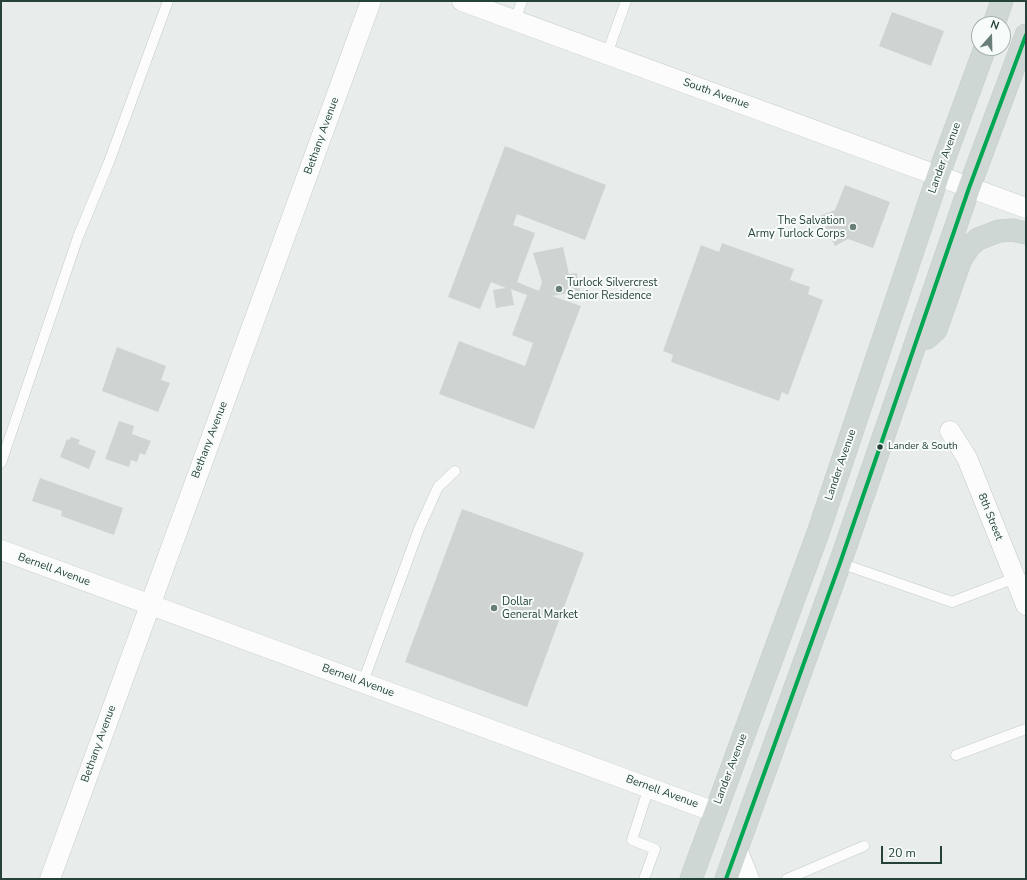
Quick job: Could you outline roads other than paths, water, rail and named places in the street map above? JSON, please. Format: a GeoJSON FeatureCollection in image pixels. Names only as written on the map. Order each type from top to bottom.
{"type":"FeatureCollection","features":[{"type":"Feature","properties":{"kind":"main road"},"geometry":{"type":"LineString","coordinates":[[997,16],[1002,1]]}},
{"type":"Feature","properties":{"kind":"main road"},"geometry":{"type":"LineString","coordinates":[[726,879],[840,563],[913,348],[1026,35]]}},
{"type":"Feature","properties":{"kind":"main road","name":"Lander Avenue"},"geometry":{"type":"LineString","coordinates":[[691,879],[818,533],[938,176],[982,56]]}},
{"type":"Feature","properties":{"kind":"main road"},"geometry":{"type":"LineString","coordinates":[[913,348],[936,330],[961,259],[969,247],[978,239],[999,231],[1013,230],[1026,233]]}},
{"type":"Feature","properties":{"kind":"street","name":"Bethany Avenue"},"geometry":{"type":"LineString","coordinates":[[50,879],[371,1]]}},
{"type":"Feature","properties":{"kind":"street","name":"South Avenue"},"geometry":{"type":"LineString","coordinates":[[462,1],[1026,208]]}},
{"type":"Feature","properties":{"kind":"street","name":"8th Street"},"geometry":{"type":"LineString","coordinates":[[950,431],[967,458],[1026,605]]}},
{"type":"Feature","properties":{"kind":"street","name":"Bernell Avenue"},"geometry":{"type":"LineString","coordinates":[[1,550],[715,812]]}},
{"type":"Feature","properties":{"kind":"street"},"geometry":{"type":"LineString","coordinates":[[737,849],[748,879]]}},
{"type":"Feature","properties":{"kind":"lane"},"geometry":{"type":"LineString","coordinates":[[1,464],[78,237],[109,162],[168,1]]}},
{"type":"Feature","properties":{"kind":"lane"},"geometry":{"type":"LineString","coordinates":[[515,20],[522,1]]}},
{"type":"Feature","properties":{"kind":"lane"},"geometry":{"type":"LineString","coordinates":[[607,54],[626,1]]}},
{"type":"Feature","properties":{"kind":"lane"},"geometry":{"type":"LineString","coordinates":[[363,682],[419,529],[438,487],[455,471]]}},
{"type":"Feature","properties":{"kind":"lane"},"geometry":{"type":"LineString","coordinates":[[840,563],[952,602],[1015,578]]}},
{"type":"Feature","properties":{"kind":"lane"},"geometry":{"type":"LineString","coordinates":[[956,755],[1026,729]]}},
{"type":"Feature","properties":{"kind":"lane"},"geometry":{"type":"LineString","coordinates":[[644,879],[655,849],[632,840],[649,787]]}},
{"type":"Feature","properties":{"kind":"lane"},"geometry":{"type":"LineString","coordinates":[[787,879],[864,846]]}},
{"type":"Feature","properties":{"kind":"place","name":"The Salvation Army Turlock Corps"},"geometry":{"type":"Point","coordinates":[853,227]}},
{"type":"Feature","properties":{"kind":"place","name":"Turlock Silvercrest Senior Residence"},"geometry":{"type":"Point","coordinates":[559,289]}},
{"type":"Feature","properties":{"kind":"place","name":"Lander & South"},"geometry":{"type":"Point","coordinates":[880,447]}},
{"type":"Feature","properties":{"kind":"place","name":"Dollar General Market"},"geometry":{"type":"Point","coordinates":[494,608]}}]}
